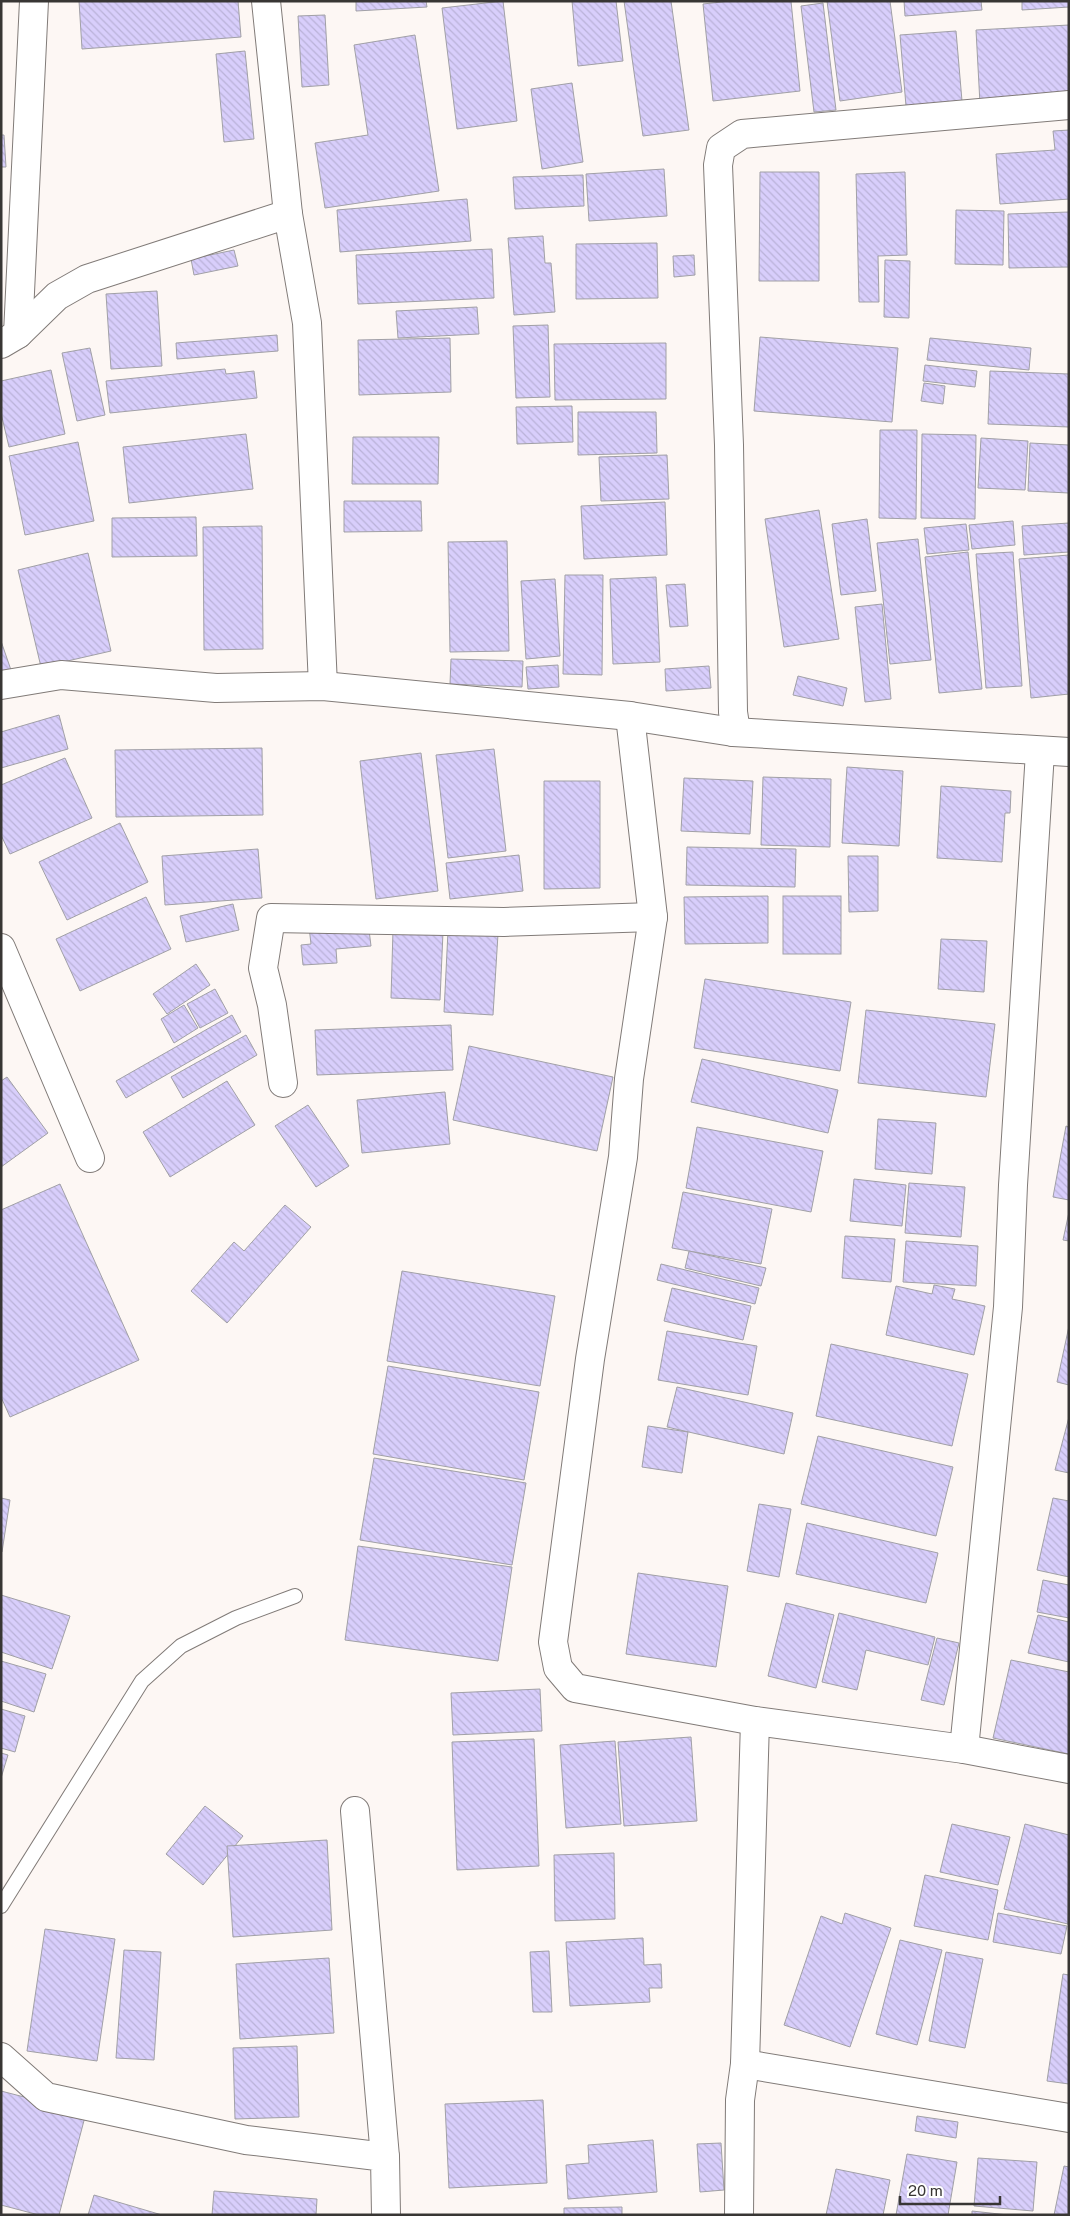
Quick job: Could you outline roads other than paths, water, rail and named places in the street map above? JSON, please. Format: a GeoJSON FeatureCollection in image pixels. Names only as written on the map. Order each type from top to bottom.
{"type":"FeatureCollection","features":[{"type":"Feature","properties":{"kind":"street"},"geometry":{"type":"LineString","coordinates":[[10,339],[34,1]]}},
{"type":"Feature","properties":{"kind":"street"},"geometry":{"type":"LineString","coordinates":[[266,1],[288,214],[307,323],[323,686]]}},
{"type":"Feature","properties":{"kind":"street"},"geometry":{"type":"LineString","coordinates":[[732,732],[735,725],[733,702],[729,445],[718,165],[721,148],[742,134],[1069,105]]}},
{"type":"Feature","properties":{"kind":"street"},"geometry":{"type":"LineString","coordinates":[[10,339],[57,296],[87,279],[288,214]]}},
{"type":"Feature","properties":{"kind":"street"},"geometry":{"type":"LineString","coordinates":[[1,686],[61,675],[216,688],[323,686],[630,716],[732,732],[1040,752],[1069,752]]}},
{"type":"Feature","properties":{"kind":"street"},"geometry":{"type":"LineString","coordinates":[[630,716],[653,916],[629,1079],[623,1157],[590,1359],[554,1642],[558,1668],[575,1688],[755,1721],[964,1750],[1069,1769]]}},
{"type":"Feature","properties":{"kind":"street"},"geometry":{"type":"LineString","coordinates":[[964,1750],[1008,1308],[1013,1186],[1040,752]]}},
{"type":"Feature","properties":{"kind":"street"},"geometry":{"type":"LineString","coordinates":[[283,1083],[272,1005],[263,968],[270,918],[504,922],[653,916]]}},
{"type":"Feature","properties":{"kind":"street"},"geometry":{"type":"LineString","coordinates":[[1,948],[90,1158]]}},
{"type":"Feature","properties":{"kind":"street"},"geometry":{"type":"LineString","coordinates":[[739,2215],[740,2100],[745,2064],[755,1721]]}},
{"type":"Feature","properties":{"kind":"street"},"geometry":{"type":"LineString","coordinates":[[355,1811],[384,2157],[386,2215]]}},
{"type":"Feature","properties":{"kind":"street"},"geometry":{"type":"LineString","coordinates":[[1,2057],[46,2098],[246,2140],[384,2157]]}},
{"type":"Feature","properties":{"kind":"street"},"geometry":{"type":"LineString","coordinates":[[745,2064],[1069,2118]]}},
{"type":"Feature","properties":{"kind":"lane"},"geometry":{"type":"LineString","coordinates":[[1,1906],[142,1681],[181,1646],[236,1618],[295,1596]]}}]}
